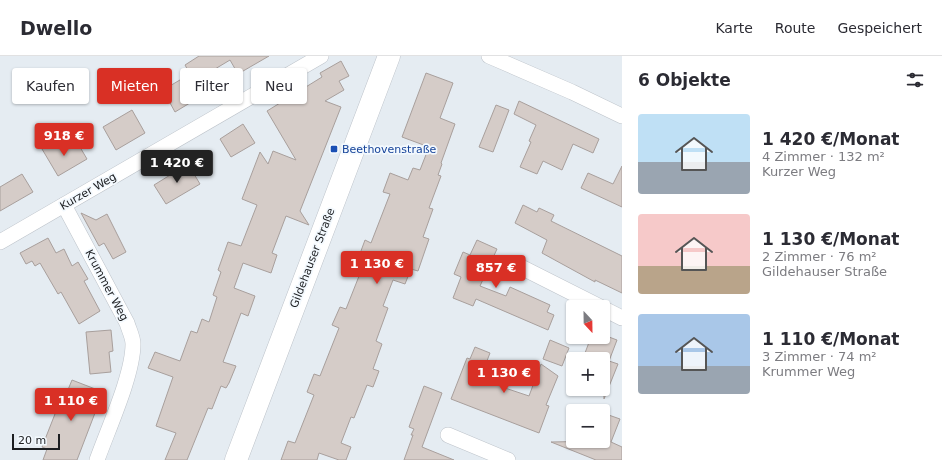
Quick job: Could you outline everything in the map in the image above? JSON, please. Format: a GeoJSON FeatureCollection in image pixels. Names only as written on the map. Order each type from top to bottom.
{"type":"FeatureCollection","features":[{"type":"Feature","properties":{"kind":"main road","name":"Gildehauser Straße"},"geometry":{"type":"LineString","coordinates":[[236,460],[389,56]]}},
{"type":"Feature","properties":{"kind":"street","name":"Kurzer Weg"},"geometry":{"type":"LineString","coordinates":[[0,242],[321,56]]}},
{"type":"Feature","properties":{"kind":"street"},"geometry":{"type":"LineString","coordinates":[[489,56],[572,92],[622,116]]}},
{"type":"Feature","properties":{"kind":"street","name":"Krummer Weg"},"geometry":{"type":"LineString","coordinates":[[64,206],[128,323],[133,343],[131,360],[126,379],[97,460]]}},
{"type":"Feature","properties":{"kind":"street"},"geometry":{"type":"LineString","coordinates":[[513,263],[622,318]]}},
{"type":"Feature","properties":{"kind":"street"},"geometry":{"type":"LineString","coordinates":[[448,435],[503,459]]}},
{"type":"Feature","properties":{"kind":"building"},"geometry":{"type":"Polygon","coordinates":[[[199,56],[269,56],[243,71],[243,68],[235,68],[230,60],[217,68],[187,68],[185,65],[199,56]]]}},
{"type":"Feature","properties":{"kind":"building"},"geometry":{"type":"Polygon","coordinates":[[[341,61],[349,76],[339,81],[344,90],[325,101],[341,107],[300,211],[309,225],[286,216],[272,253],[277,255],[271,273],[243,263],[234,288],[255,296],[248,316],[241,313],[223,362],[236,366],[226,388],[221,386],[212,409],[208,408],[187,460],[165,460],[176,433],[156,426],[173,377],[148,368],[155,352],[180,361],[191,331],[197,333],[202,319],[209,322],[217,297],[213,295],[221,272],[218,270],[228,242],[241,246],[257,205],[242,199],[260,152],[268,164],[273,151],[296,160],[267,111],[278,104],[307,104],[307,86],[322,77],[320,73],[341,61]]]}},
{"type":"Feature","properties":{"kind":"building"},"geometry":{"type":"Polygon","coordinates":[[[426,73],[453,83],[440,118],[455,124],[441,163],[442,164],[438,175],[441,176],[429,208],[433,209],[423,237],[429,239],[418,271],[411,269],[405,284],[393,280],[383,306],[388,308],[376,341],[382,344],[373,369],[379,371],[373,387],[367,385],[354,418],[351,417],[341,443],[351,447],[346,460],[339,460],[319,453],[317,460],[281,460],[288,441],[295,443],[314,395],[307,392],[314,374],[320,376],[339,328],[332,325],[340,307],[346,309],[365,261],[358,259],[365,240],[371,243],[390,194],[383,192],[390,173],[408,180],[413,168],[420,170],[429,147],[402,137],[426,73]]]}},
{"type":"Feature","properties":{"kind":"building"},"geometry":{"type":"Polygon","coordinates":[[[180,80],[180,104],[188,104],[175,112],[171,104],[172,104],[172,85],[180,80]]]}},
{"type":"Feature","properties":{"kind":"building"},"geometry":{"type":"Polygon","coordinates":[[[519,101],[599,139],[593,153],[573,144],[562,170],[543,161],[537,174],[520,167],[531,142],[529,141],[536,125],[514,114],[519,101]]]}},
{"type":"Feature","properties":{"kind":"building"},"geometry":{"type":"Polygon","coordinates":[[[496,105],[509,110],[493,152],[479,147],[496,105]]]}},
{"type":"Feature","properties":{"kind":"building"},"geometry":{"type":"Polygon","coordinates":[[[132,110],[145,133],[116,150],[103,127],[132,110]]]}},
{"type":"Feature","properties":{"kind":"building"},"geometry":{"type":"Polygon","coordinates":[[[243,124],[255,143],[231,157],[220,139],[243,124]]]}},
{"type":"Feature","properties":{"kind":"building"},"geometry":{"type":"Polygon","coordinates":[[[58,139],[64,150],[77,142],[87,159],[58,176],[42,149],[58,139]]]}},
{"type":"Feature","properties":{"kind":"building"},"geometry":{"type":"Polygon","coordinates":[[[188,164],[200,184],[166,204],[154,185],[188,164]]]}},
{"type":"Feature","properties":{"kind":"building"},"geometry":{"type":"Polygon","coordinates":[[[622,166],[622,207],[581,188],[588,173],[613,184],[622,166]]]}},
{"type":"Feature","properties":{"kind":"building"},"geometry":{"type":"Polygon","coordinates":[[[22,174],[33,192],[0,211],[0,187],[22,174]]]}},
{"type":"Feature","properties":{"kind":"building"},"geometry":{"type":"Polygon","coordinates":[[[523,205],[537,212],[539,208],[554,215],[551,221],[622,256],[622,293],[595,280],[595,282],[542,253],[547,240],[515,223],[523,205]]]}},
{"type":"Feature","properties":{"kind":"building"},"geometry":{"type":"Polygon","coordinates":[[[81,213],[96,220],[107,214],[126,252],[113,259],[104,243],[99,246],[81,213]]]}},
{"type":"Feature","properties":{"kind":"building"},"geometry":{"type":"Polygon","coordinates":[[[48,238],[56,253],[64,249],[72,266],[78,262],[88,279],[84,281],[100,311],[79,324],[61,292],[58,294],[40,263],[35,266],[32,261],[26,264],[20,253],[48,238]]]}},
{"type":"Feature","properties":{"kind":"building"},"geometry":{"type":"Polygon","coordinates":[[[477,240],[497,249],[480,286],[506,296],[510,287],[550,305],[547,312],[554,315],[548,330],[476,299],[473,306],[453,298],[461,277],[454,274],[463,252],[470,255],[477,240]]]}},
{"type":"Feature","properties":{"kind":"building"},"geometry":{"type":"Polygon","coordinates":[[[111,330],[113,351],[109,352],[111,372],[90,374],[86,332],[111,330]]]}},
{"type":"Feature","properties":{"kind":"building"},"geometry":{"type":"Polygon","coordinates":[[[610,337],[617,340],[610,358],[610,352],[585,352],[588,344],[610,344],[610,337]]]}},
{"type":"Feature","properties":{"kind":"building"},"geometry":{"type":"Polygon","coordinates":[[[550,340],[569,348],[566,352],[562,366],[543,359],[550,340]]]}},
{"type":"Feature","properties":{"kind":"building"},"geometry":{"type":"Polygon","coordinates":[[[475,347],[490,353],[485,366],[494,370],[491,379],[506,385],[505,388],[529,396],[541,364],[558,376],[546,405],[549,406],[539,433],[451,399],[467,358],[470,359],[475,347]]]}},
{"type":"Feature","properties":{"kind":"building"},"geometry":{"type":"Polygon","coordinates":[[[610,361],[618,364],[610,384],[610,361]]]}},
{"type":"Feature","properties":{"kind":"building"},"geometry":{"type":"Polygon","coordinates":[[[72,380],[103,392],[77,460],[43,460],[47,449],[42,447],[55,414],[47,411],[54,393],[65,397],[72,380]]]}},
{"type":"Feature","properties":{"kind":"building"},"geometry":{"type":"Polygon","coordinates":[[[424,386],[442,393],[422,447],[454,460],[404,460],[414,429],[409,427],[424,386]]]}},
{"type":"Feature","properties":{"kind":"building"},"geometry":{"type":"Polygon","coordinates":[[[610,415],[620,419],[611,442],[622,447],[622,460],[596,460],[566,448],[610,448],[610,415]]]}},
{"type":"Feature","properties":{"kind":"building"},"geometry":{"type":"Polygon","coordinates":[[[551,442],[566,442],[566,448],[551,442]]]}},
{"type":"Feature","properties":{"kind":"place","name":"Beethovenstraße"},"geometry":{"type":"Point","coordinates":[334,149]}}]}
